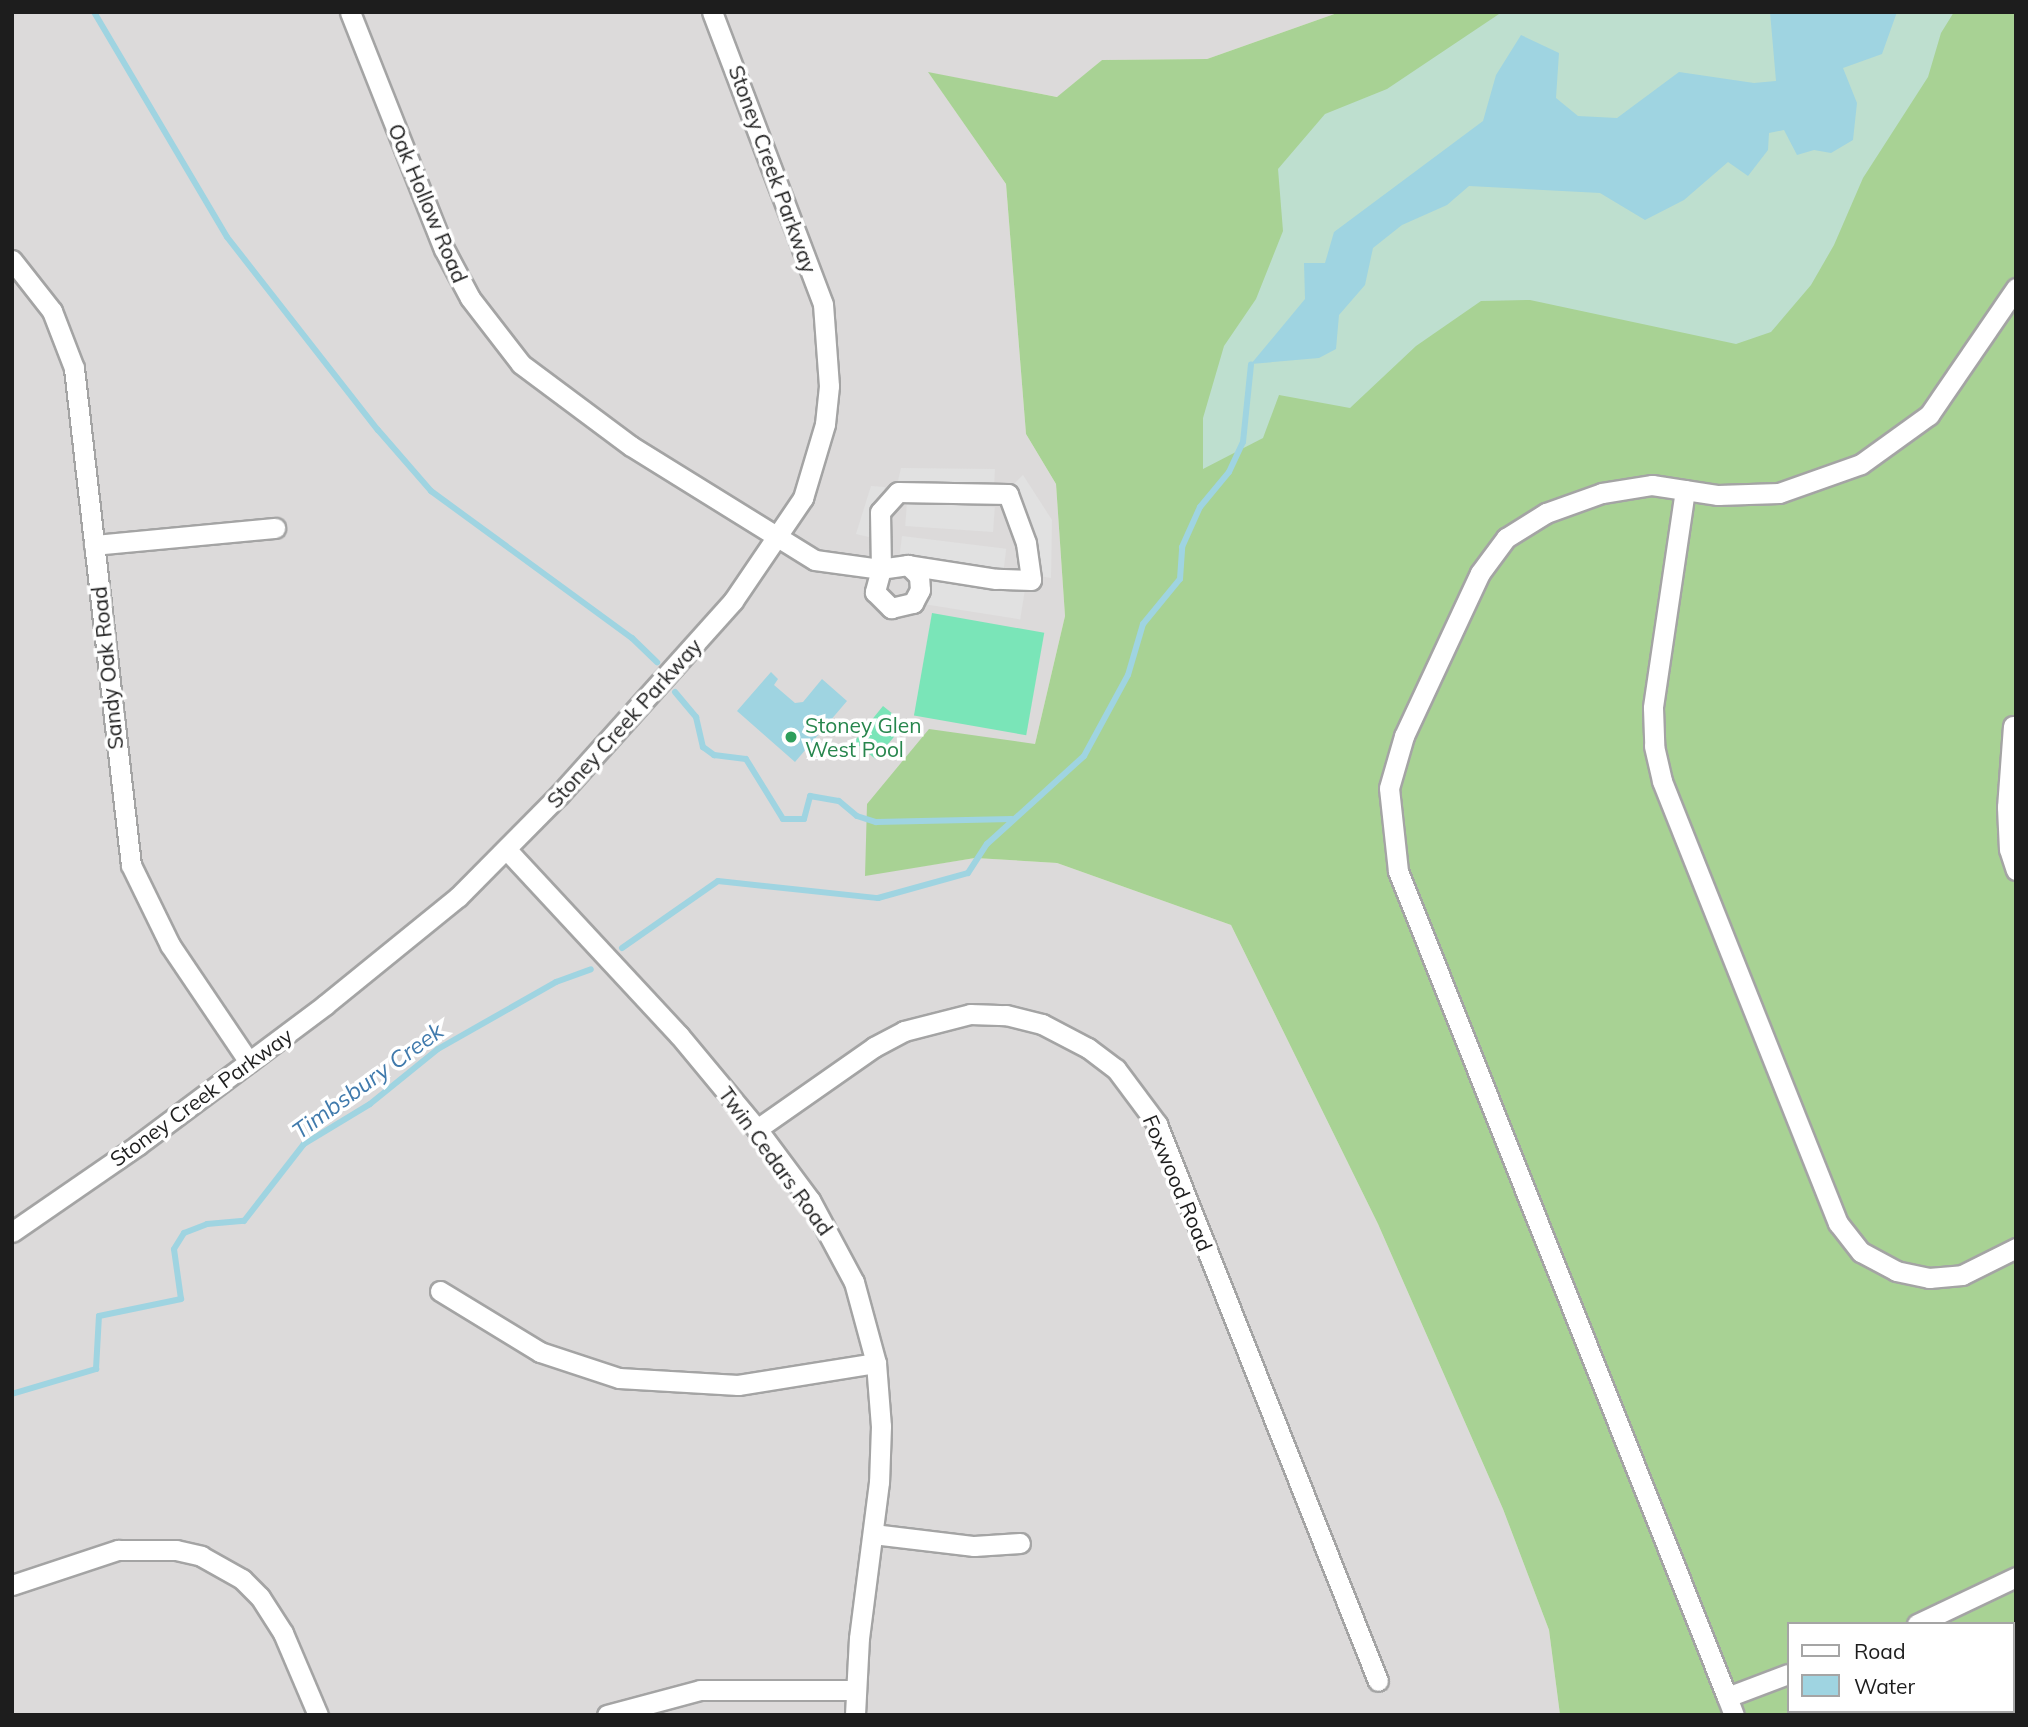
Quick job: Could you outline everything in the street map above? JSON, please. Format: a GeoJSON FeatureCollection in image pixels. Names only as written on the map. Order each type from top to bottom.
{"type":"FeatureCollection","features":[{"type":"Feature","properties":{"kind":"street","name":"Oak Hollow Road"},"geometry":{"type":"LineString","coordinates":[[350,12],[444,249],[494,334],[545,386],[631,446],[781,535],[816,560],[881,569]]}},
{"type":"Feature","properties":{"kind":"street","name":"Stoney Creek Parkway"},"geometry":{"type":"LineString","coordinates":[[12,1232],[248,1062],[458,897],[506,849],[733,601],[781,535],[803,498],[816,462],[825,424],[829,345],[815,281],[712,12]]}},
{"type":"Feature","properties":{"kind":"street","name":"Sandy Oak Road"},"geometry":{"type":"LineString","coordinates":[[12,260],[52,311],[74,369],[131,865],[170,946],[248,1062]]}},
{"type":"Feature","properties":{"kind":"street"},"geometry":{"type":"LineString","coordinates":[[1786,1675],[1731,1706],[1398,871],[1389,788],[1404,736],[1480,573],[1507,538],[1546,513],[1602,493],[1652,485],[1685,490],[1779,494],[1861,464],[1929,415],[2016,288]]}},
{"type":"Feature","properties":{"kind":"street"},"geometry":{"type":"LineString","coordinates":[[1685,490],[1653,708],[1654,746],[1662,781],[1838,1223],[1861,1252],[1896,1271],[1929,1278],[1962,1275],[2016,1248]]}},
{"type":"Feature","properties":{"kind":"street"},"geometry":{"type":"LineString","coordinates":[[881,569],[908,565],[996,579],[1031,580],[1026,542],[1008,494],[898,492],[880,512],[881,569],[875,592],[884,604],[898,609],[913,603],[920,590],[919,576],[908,565]]}},
{"type":"Feature","properties":{"kind":"street"},"geometry":{"type":"LineString","coordinates":[[94,545],[275,528]]}},
{"type":"Feature","properties":{"kind":"street"},"geometry":{"type":"LineString","coordinates":[[2013,726],[2007,807],[2009,849],[2016,870]]}},
{"type":"Feature","properties":{"kind":"street","name":"Twin Cedars Road"},"geometry":{"type":"LineString","coordinates":[[506,849],[679,1035],[757,1129],[835,1241],[857,1292],[876,1363],[881,1437],[855,1715]]}},
{"type":"Feature","properties":{"kind":"street","name":"Foxwood Road"},"geometry":{"type":"LineString","coordinates":[[757,1129],[874,1047],[904,1031],[959,1016],[1006,1015],[1042,1024],[1088,1048],[1116,1069],[1157,1124],[1378,1681]]}},
{"type":"Feature","properties":{"kind":"street"},"geometry":{"type":"LineString","coordinates":[[439,1291],[540,1352],[619,1378],[713,1387],[748,1385],[876,1363]]}},
{"type":"Feature","properties":{"kind":"street"},"geometry":{"type":"LineString","coordinates":[[873,1534],[974,1546],[1020,1543]]}},
{"type":"Feature","properties":{"kind":"street"},"geometry":{"type":"LineString","coordinates":[[12,1586],[118,1550],[176,1550],[201,1556],[242,1579],[260,1597],[283,1633],[318,1715]]}},
{"type":"Feature","properties":{"kind":"street"},"geometry":{"type":"LineString","coordinates":[[1921,1622],[2016,1577]]}},
{"type":"Feature","properties":{"kind":"street"},"geometry":{"type":"LineString","coordinates":[[607,1715],[700,1690],[856,1689]]}},
{"type":"Feature","properties":{"kind":"shaded area"},"geometry":{"type":"Polygon","coordinates":[[[12,12],[1340,12],[1207,59],[1102,60],[1058,97],[929,73],[1006,184],[1026,434],[1056,484],[1065,616],[1035,744],[865,875],[975,858],[1057,863],[1231,925],[1378,1224],[1503,1509],[1549,1630],[1560,1715],[12,1715],[12,12]]]}},
{"type":"Feature","properties":{"kind":"shaded area"},"geometry":{"type":"Polygon","coordinates":[[[901,468],[995,469],[994,486],[898,481],[901,468]]]}},
{"type":"Feature","properties":{"kind":"shaded area"},"geometry":{"type":"Polygon","coordinates":[[[1023,475],[1052,520],[1051,578],[1033,575],[1009,489],[1023,475]]]}},
{"type":"Feature","properties":{"kind":"shaded area"},"geometry":{"type":"Polygon","coordinates":[[[871,486],[885,487],[873,538],[856,534],[871,486]]]}},
{"type":"Feature","properties":{"kind":"shaded area"},"geometry":{"type":"Polygon","coordinates":[[[907,501],[995,507],[993,532],[905,526],[907,501]]]}},
{"type":"Feature","properties":{"kind":"shaded area"},"geometry":{"type":"Polygon","coordinates":[[[902,536],[1006,549],[1003,576],[899,563],[902,536]]]}},
{"type":"Feature","properties":{"kind":"shaded area"},"geometry":{"type":"Polygon","coordinates":[[[932,569],[1026,584],[1020,619],[926,605],[932,569]]]}},
{"type":"Feature","properties":{"kind":"green space"},"geometry":{"type":"Polygon","coordinates":[[[1340,12],[2016,12],[2016,1715],[1560,1715],[1549,1630],[1503,1509],[1378,1224],[1231,925],[1057,863],[975,858],[865,876],[867,804],[929,729],[1035,744],[1065,616],[1056,484],[1026,434],[1006,184],[928,72],[1057,97],[1102,60],[1207,59],[1340,12]]]}},
{"type":"Feature","properties":{"kind":"green space"},"geometry":{"type":"Polygon","coordinates":[[[1502,12],[1954,12],[1941,33],[1928,77],[1863,178],[1834,245],[1811,285],[1771,332],[1736,344],[1530,300],[1481,301],[1416,346],[1350,408],[1279,395],[1263,438],[1203,469],[1203,418],[1224,346],[1256,299],[1283,231],[1278,169],[1325,114],[1387,89],[1502,12]]]}},
{"type":"Feature","properties":{"kind":"green space"},"geometry":{"type":"Polygon","coordinates":[[[932,613],[1044,633],[1026,735],[914,715],[932,613]]]}},
{"type":"Feature","properties":{"kind":"green space"},"geometry":{"type":"Polygon","coordinates":[[[883,706],[905,724],[876,759],[854,742],[883,706]]]}},
{"type":"Feature","properties":{"kind":"water"},"geometry":{"type":"Polygon","coordinates":[[[1770,12],[1897,12],[1882,54],[1843,68],[1857,103],[1853,140],[1831,153],[1814,150],[1797,155],[1784,130],[1769,133],[1768,150],[1748,176],[1728,162],[1684,200],[1645,220],[1600,193],[1469,186],[1447,205],[1402,225],[1373,248],[1365,285],[1339,315],[1336,349],[1319,358],[1251,364],[1305,299],[1304,263],[1325,263],[1334,232],[1483,121],[1496,75],[1521,35],[1559,53],[1556,98],[1578,116],[1617,118],[1679,72],[1754,83],[1776,81],[1770,12]]]}},
{"type":"Feature","properties":{"kind":"water","name":"Stoney Glen West Pool"},"geometry":{"type":"Polygon","coordinates":[[[771,672],[778,679],[774,685],[795,703],[803,702],[822,679],[847,701],[795,762],[737,711],[771,672]]]}},
{"type":"Feature","properties":{"kind":"waterway"},"geometry":{"type":"LineString","coordinates":[[94,12],[227,237],[378,430],[431,491],[632,638],[657,662]]}},
{"type":"Feature","properties":{"kind":"waterway","name":"Timbsbury Creek"},"geometry":{"type":"LineString","coordinates":[[622,948],[718,881],[878,898],[968,873],[987,844],[1084,756],[1128,675],[1143,624],[1180,579],[1182,547],[1200,507],[1229,472],[1243,442],[1251,364]]}},
{"type":"Feature","properties":{"kind":"waterway"},"geometry":{"type":"LineString","coordinates":[[675,692],[696,717],[703,747],[714,755],[746,759],[783,819],[804,819],[810,796],[839,801],[857,816],[876,822],[1012,819]]}},
{"type":"Feature","properties":{"kind":"waterway","name":"Timbsbury Creek"},"geometry":{"type":"LineString","coordinates":[[12,1394],[96,1369],[99,1316],[181,1299],[174,1249],[184,1233],[207,1224],[244,1221],[304,1144],[370,1104],[438,1049],[556,982],[591,969]]}},
{"type":"Feature","properties":{"kind":"place","name":"Stoney Glen West Pool"},"geometry":{"type":"Point","coordinates":[791,737]}}]}
